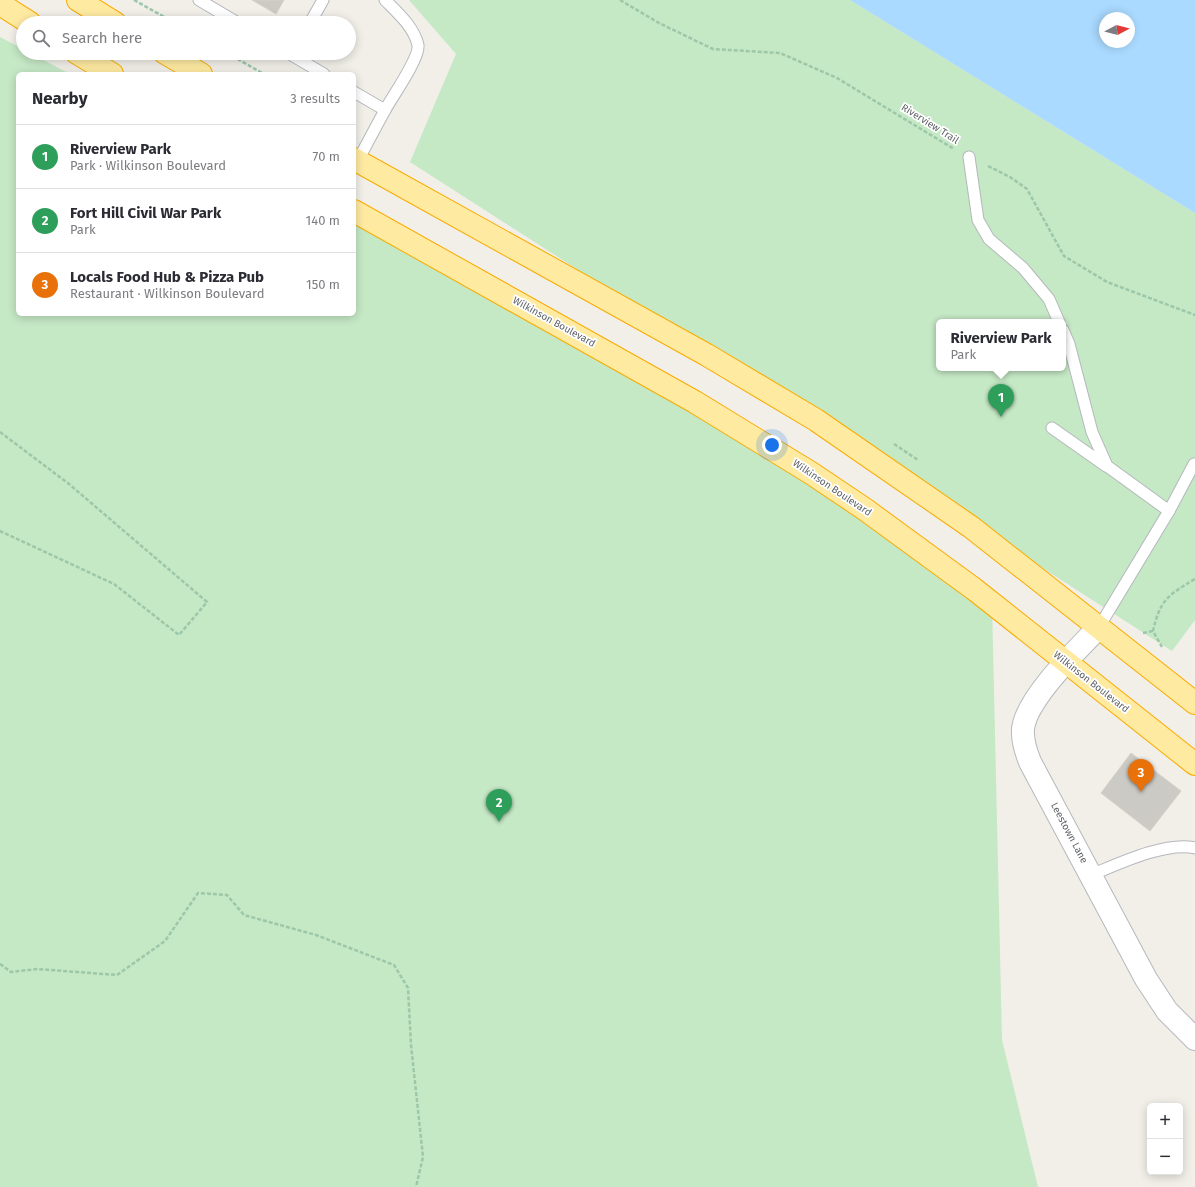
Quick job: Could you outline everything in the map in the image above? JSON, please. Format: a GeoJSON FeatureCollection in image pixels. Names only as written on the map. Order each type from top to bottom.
{"type":"FeatureCollection","features":[{"type":"Feature","properties":{"kind":"highway"},"geometry":{"type":"LineString","coordinates":[[78,0],[104,16]]}},
{"type":"Feature","properties":{"kind":"highway"},"geometry":{"type":"LineString","coordinates":[[0,4],[19,16]]}},
{"type":"Feature","properties":{"kind":"highway"},"geometry":{"type":"LineString","coordinates":[[89,60],[109,72]]}},
{"type":"Feature","properties":{"kind":"highway"},"geometry":{"type":"LineString","coordinates":[[177,60],[198,72]]}},
{"type":"Feature","properties":{"kind":"highway"},"geometry":{"type":"LineString","coordinates":[[356,164],[700,351],[816,420],[971,527],[1195,703]]}},
{"type":"Feature","properties":{"kind":"highway","name":"Wilkinson Boulevard"},"geometry":{"type":"LineString","coordinates":[[356,212],[577,335],[754,436],[872,514],[974,590],[1195,764]]}},
{"type":"Feature","properties":{"kind":"street","name":"Leestown Lane"},"geometry":{"type":"LineString","coordinates":[[1099,627],[1066,662],[1033,702],[1024,723],[1023,740],[1030,762],[1146,979],[1166,1010],[1195,1039]]}},
{"type":"Feature","properties":{"kind":"lane"},"geometry":{"type":"LineString","coordinates":[[199,0],[226,16]]}},
{"type":"Feature","properties":{"kind":"lane"},"geometry":{"type":"LineString","coordinates":[[314,16],[323,0]]}},
{"type":"Feature","properties":{"kind":"lane"},"geometry":{"type":"LineString","coordinates":[[356,161],[416,57],[418,46],[414,36],[403,19],[385,0]]}},
{"type":"Feature","properties":{"kind":"lane"},"geometry":{"type":"LineString","coordinates":[[302,60],[321,72]]}},
{"type":"Feature","properties":{"kind":"lane"},"geometry":{"type":"LineString","coordinates":[[356,93],[385,110]]}},
{"type":"Feature","properties":{"kind":"lane"},"geometry":{"type":"LineString","coordinates":[[969,157],[978,220],[989,239],[1023,268],[1049,299],[1058,319]]}},
{"type":"Feature","properties":{"kind":"lane"},"geometry":{"type":"LineString","coordinates":[[1066,337],[1092,432],[1107,466]]}},
{"type":"Feature","properties":{"kind":"lane"},"geometry":{"type":"LineString","coordinates":[[1052,428],[1169,511]]}},
{"type":"Feature","properties":{"kind":"lane"},"geometry":{"type":"LineString","coordinates":[[1099,627],[1169,511],[1194,464]]}},
{"type":"Feature","properties":{"kind":"lane"},"geometry":{"type":"LineString","coordinates":[[1091,875],[1167,848],[1195,848]]}},
{"type":"Feature","properties":{"kind":"path"},"geometry":{"type":"LineString","coordinates":[[134,0],[163,16]]}},
{"type":"Feature","properties":{"kind":"path","name":"Riverview Trail"},"geometry":{"type":"LineString","coordinates":[[620,0],[659,23],[713,48],[780,53],[837,78],[951,147],[1010,177],[1027,189],[1064,256],[1107,282],[1195,315]]}},
{"type":"Feature","properties":{"kind":"path"},"geometry":{"type":"LineString","coordinates":[[239,60],[260,72]]}},
{"type":"Feature","properties":{"kind":"path"},"geometry":{"type":"LineString","coordinates":[[0,432],[69,484],[207,602],[179,635],[114,584],[0,531]]}},
{"type":"Feature","properties":{"kind":"path"},"geometry":{"type":"LineString","coordinates":[[1165,653],[1153,631],[1157,611],[1173,592],[1195,579]]}},
{"type":"Feature","properties":{"kind":"path"},"geometry":{"type":"LineString","coordinates":[[0,964],[11,972],[37,969],[116,975],[165,941],[198,893],[227,895],[244,915],[316,935],[394,965],[408,988],[411,1045],[423,1157],[416,1187]]}},
{"type":"Feature","properties":{"kind":"green space"},"geometry":{"type":"Polygon","coordinates":[[[409,0],[850,0],[1195,213],[1195,620],[1172,651],[410,162],[456,54],[409,0]]]}},
{"type":"Feature","properties":{"kind":"green space"},"geometry":{"type":"Polygon","coordinates":[[[0,37],[16,45],[16,60],[43,60],[66,72],[16,72],[16,316],[356,316],[356,225],[727,421],[992,604],[1002,1040],[1038,1187],[0,1187],[0,37]]]}},
{"type":"Feature","properties":{"kind":"water"},"geometry":{"type":"Polygon","coordinates":[[[850,0],[1195,0],[1195,213],[850,0]]]}},
{"type":"Feature","properties":{"kind":"building"},"geometry":{"type":"Polygon","coordinates":[[[252,0],[284,0],[276,14],[252,0]]]}},
{"type":"Feature","properties":{"kind":"building"},"geometry":{"type":"Polygon","coordinates":[[[1131,753],[1181,791],[1150,831],[1101,793],[1131,753]]]}},
{"type":"Feature","properties":{"kind":"place","name":"Riverview Park"},"geometry":{"type":"Point","coordinates":[1001,417]}},
{"type":"Feature","properties":{"kind":"place","name":"Locals Food Hub & Pizza Pub"},"geometry":{"type":"Point","coordinates":[1141,792]}},
{"type":"Feature","properties":{"kind":"place","name":"Fort Hill Civil War Park"},"geometry":{"type":"Point","coordinates":[499,822]}}]}
